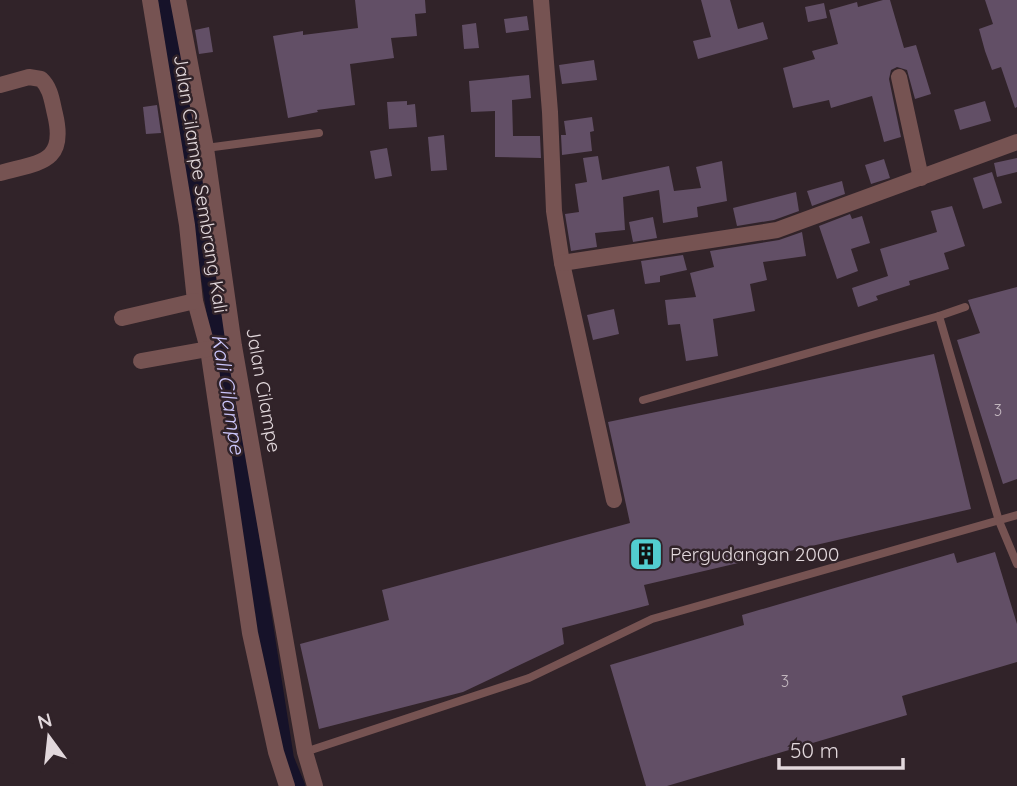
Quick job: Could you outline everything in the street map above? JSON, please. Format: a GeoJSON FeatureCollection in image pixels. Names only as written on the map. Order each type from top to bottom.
{"type":"FeatureCollection","features":[{"type":"Feature","properties":{"kind":"street","name":"Jalan Cilampe Sembrang Kali"},"geometry":{"type":"LineString","coordinates":[[150,0],[187,225],[195,301],[208,349],[250,633],[275,752],[287,786]]}},
{"type":"Feature","properties":{"kind":"street","name":"Jalan Cilampe"},"geometry":{"type":"LineString","coordinates":[[178,0],[206,148],[234,346],[304,752],[315,786]]}},
{"type":"Feature","properties":{"kind":"street"},"geometry":{"type":"LineString","coordinates":[[541,0],[554,211],[562,263],[614,499]]}},
{"type":"Feature","properties":{"kind":"street"},"geometry":{"type":"LineString","coordinates":[[0,85],[29,77],[44,82],[48,88],[59,138],[58,145],[46,160],[0,173]]}},
{"type":"Feature","properties":{"kind":"street"},"geometry":{"type":"LineString","coordinates":[[899,78],[920,178]]}},
{"type":"Feature","properties":{"kind":"street"},"geometry":{"type":"LineString","coordinates":[[562,263],[777,230],[1017,142]]}},
{"type":"Feature","properties":{"kind":"street"},"geometry":{"type":"LineString","coordinates":[[122,318],[195,301]]}},
{"type":"Feature","properties":{"kind":"street"},"geometry":{"type":"LineString","coordinates":[[141,361],[208,349]]}},
{"type":"Feature","properties":{"kind":"lane"},"geometry":{"type":"LineString","coordinates":[[206,148],[319,133]]}},
{"type":"Feature","properties":{"kind":"lane"},"geometry":{"type":"LineString","coordinates":[[643,400],[965,307]]}},
{"type":"Feature","properties":{"kind":"lane"},"geometry":{"type":"LineString","coordinates":[[939,316],[999,520],[1017,564]]}},
{"type":"Feature","properties":{"kind":"lane"},"geometry":{"type":"LineString","coordinates":[[304,752],[528,677],[652,619],[1017,515]]}},
{"type":"Feature","properties":{"kind":"building"},"geometry":{"type":"Polygon","coordinates":[[[355,0],[425,0],[426,13],[415,14],[417,36],[391,38],[394,58],[350,64],[355,105],[317,110],[318,112],[288,118],[273,36],[303,31],[303,35],[358,28],[355,0]]]}},
{"type":"Feature","properties":{"kind":"building"},"geometry":{"type":"Polygon","coordinates":[[[701,0],[730,0],[738,29],[763,22],[768,39],[698,59],[693,41],[711,37],[701,0]]]}},
{"type":"Feature","properties":{"kind":"building"},"geometry":{"type":"Polygon","coordinates":[[[890,0],[904,48],[916,45],[931,94],[915,99],[907,70],[897,67],[891,70],[889,79],[901,137],[884,142],[872,96],[831,108],[829,100],[793,108],[783,68],[815,59],[812,51],[838,44],[829,10],[857,2],[858,7],[890,0]]]}},
{"type":"Feature","properties":{"kind":"building"},"geometry":{"type":"Polygon","coordinates":[[[985,0],[1017,0],[1015,108],[1001,67],[992,70],[985,51],[979,29],[993,24],[985,0]]]}},
{"type":"Feature","properties":{"kind":"building"},"geometry":{"type":"Polygon","coordinates":[[[824,3],[827,18],[808,22],[805,7],[824,3]]]}},
{"type":"Feature","properties":{"kind":"building"},"geometry":{"type":"Polygon","coordinates":[[[527,16],[529,30],[506,33],[504,19],[527,16]]]}},
{"type":"Feature","properties":{"kind":"building"},"geometry":{"type":"Polygon","coordinates":[[[476,23],[479,48],[464,49],[462,25],[476,23]]]}},
{"type":"Feature","properties":{"kind":"building"},"geometry":{"type":"Polygon","coordinates":[[[209,27],[213,52],[199,54],[195,30],[209,27]]]}},
{"type":"Feature","properties":{"kind":"building"},"geometry":{"type":"Polygon","coordinates":[[[594,60],[597,80],[562,84],[559,65],[594,60]]]}},
{"type":"Feature","properties":{"kind":"building"},"geometry":{"type":"Polygon","coordinates":[[[529,75],[531,98],[512,100],[513,136],[540,136],[541,158],[495,157],[495,111],[471,112],[469,81],[529,75]]]}},
{"type":"Feature","properties":{"kind":"building"},"geometry":{"type":"Polygon","coordinates":[[[407,101],[407,105],[415,104],[417,127],[389,129],[387,102],[407,101]]]}},
{"type":"Feature","properties":{"kind":"building"},"geometry":{"type":"Polygon","coordinates":[[[985,101],[991,121],[960,130],[954,110],[985,101]]]}},
{"type":"Feature","properties":{"kind":"building"},"geometry":{"type":"Polygon","coordinates":[[[157,105],[161,133],[146,134],[143,107],[157,105]]]}},
{"type":"Feature","properties":{"kind":"building"},"geometry":{"type":"Polygon","coordinates":[[[592,117],[592,151],[562,155],[561,135],[566,135],[564,121],[592,117]]]}},
{"type":"Feature","properties":{"kind":"building"},"geometry":{"type":"Polygon","coordinates":[[[444,135],[447,170],[431,171],[428,137],[444,135]]]}},
{"type":"Feature","properties":{"kind":"building"},"geometry":{"type":"Polygon","coordinates":[[[387,148],[392,176],[375,179],[370,151],[387,148]]]}},
{"type":"Feature","properties":{"kind":"building"},"geometry":{"type":"Polygon","coordinates":[[[598,156],[602,180],[669,166],[674,191],[701,188],[696,167],[722,161],[727,201],[697,207],[698,217],[663,223],[659,190],[623,197],[625,230],[595,233],[597,247],[571,251],[565,214],[579,212],[575,184],[587,182],[583,158],[598,156]]]}},
{"type":"Feature","properties":{"kind":"building"},"geometry":{"type":"Polygon","coordinates":[[[1017,158],[1017,172],[997,177],[994,163],[1017,158]]]}},
{"type":"Feature","properties":{"kind":"building"},"geometry":{"type":"Polygon","coordinates":[[[884,159],[890,178],[871,184],[865,165],[884,159]]]}},
{"type":"Feature","properties":{"kind":"building"},"geometry":{"type":"Polygon","coordinates":[[[992,172],[1002,203],[983,209],[973,178],[992,172]]]}},
{"type":"Feature","properties":{"kind":"building"},"geometry":{"type":"Polygon","coordinates":[[[842,181],[845,194],[812,206],[807,191],[842,181]]]}},
{"type":"Feature","properties":{"kind":"building"},"geometry":{"type":"Polygon","coordinates":[[[796,192],[799,211],[774,220],[737,226],[733,208],[796,192]]]}},
{"type":"Feature","properties":{"kind":"building"},"geometry":{"type":"Polygon","coordinates":[[[952,206],[965,246],[944,253],[949,269],[909,281],[910,285],[876,296],[878,300],[858,307],[852,288],[888,276],[880,249],[937,232],[931,211],[952,206]]]}},
{"type":"Feature","properties":{"kind":"building"},"geometry":{"type":"Polygon","coordinates":[[[850,214],[852,219],[862,216],[870,243],[851,249],[858,271],[837,279],[819,226],[850,214]]]}},
{"type":"Feature","properties":{"kind":"building"},"geometry":{"type":"Polygon","coordinates":[[[653,217],[657,238],[633,242],[629,222],[653,217]]]}},
{"type":"Feature","properties":{"kind":"building"},"geometry":{"type":"Polygon","coordinates":[[[802,232],[806,256],[763,262],[767,280],[750,284],[755,311],[713,319],[718,356],[686,361],[680,324],[668,325],[665,300],[696,297],[690,273],[714,267],[710,251],[779,240],[802,232]]]}},
{"type":"Feature","properties":{"kind":"building"},"geometry":{"type":"Polygon","coordinates":[[[683,255],[687,270],[660,276],[660,282],[645,284],[641,261],[683,255]]]}},
{"type":"Feature","properties":{"kind":"building"},"geometry":{"type":"Polygon","coordinates":[[[1017,287],[1017,479],[1003,484],[957,340],[980,333],[968,300],[1017,287]]]}},
{"type":"Feature","properties":{"kind":"building"},"geometry":{"type":"Polygon","coordinates":[[[614,309],[619,334],[593,340],[587,315],[614,309]]]}},
{"type":"Feature","properties":{"kind":"building","name":"Pergudangan 2000"},"geometry":{"type":"Polygon","coordinates":[[[934,354],[971,509],[644,585],[649,605],[562,628],[564,644],[463,692],[319,729],[300,644],[389,620],[382,590],[630,523],[608,422],[934,354]]]}},
{"type":"Feature","properties":{"kind":"building","name":"Pergudangan 2000"},"geometry":{"type":"Polygon","coordinates":[[[995,552],[1017,624],[1017,662],[902,696],[907,715],[667,786],[646,786],[610,665],[744,625],[742,615],[954,553],[957,563],[995,552]]]}},
{"type":"Feature","properties":{"kind":"waterway","name":"Kali Cilampe"},"geometry":{"type":"LineString","coordinates":[[167,0],[285,759],[296,786]]}},
{"type":"Feature","properties":{"kind":"place","name":"Pergudangan 2000"},"geometry":{"type":"Point","coordinates":[646,554]}}]}
